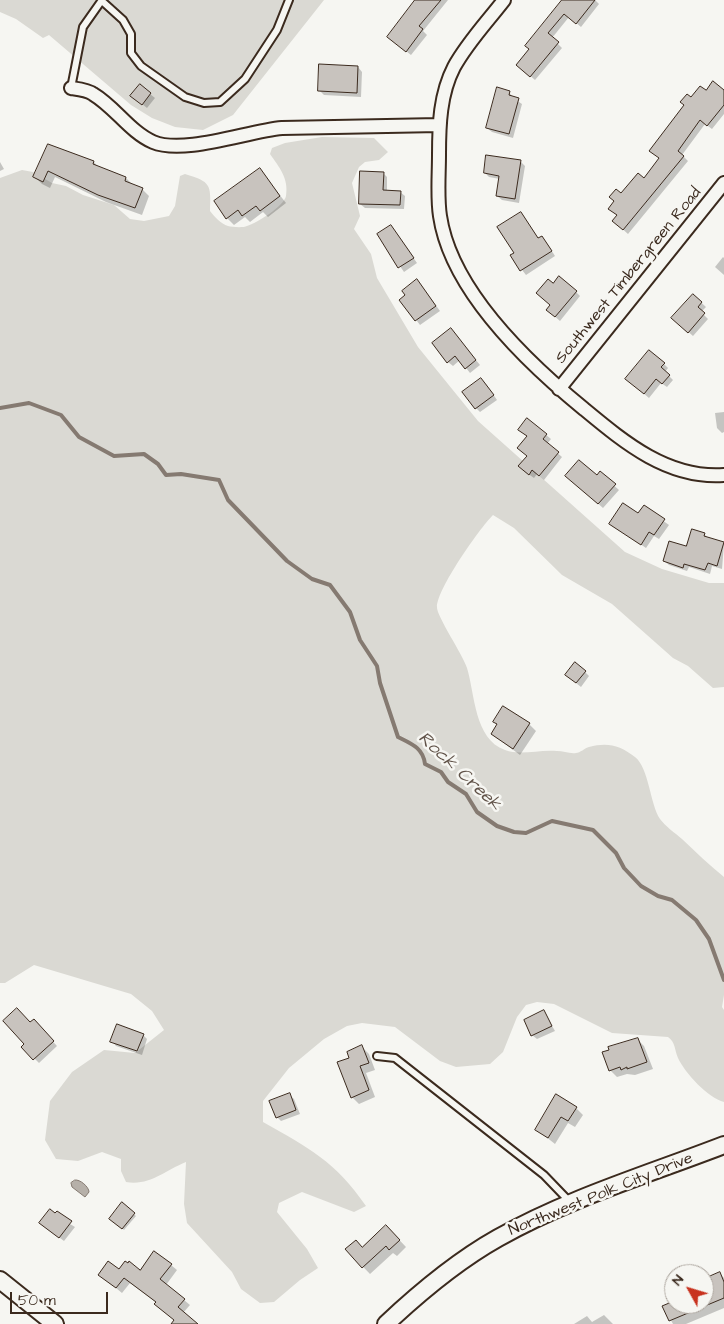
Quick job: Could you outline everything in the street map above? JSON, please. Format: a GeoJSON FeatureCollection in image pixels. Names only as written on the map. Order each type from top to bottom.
{"type":"FeatureCollection","features":[{"type":"Feature","properties":{"kind":"street"},"geometry":{"type":"LineString","coordinates":[[504,0],[470,43],[454,67],[443,99],[439,125],[440,216],[456,262],[470,288],[498,327],[530,363],[559,389],[634,448],[656,461],[678,470],[707,476],[724,475]]}},
{"type":"Feature","properties":{"kind":"street"},"geometry":{"type":"LineString","coordinates":[[71,88],[92,93],[143,136],[164,145],[217,141],[263,130],[282,128],[439,125]]}},
{"type":"Feature","properties":{"kind":"street","name":"Southwest Timbergreen Road"},"geometry":{"type":"LineString","coordinates":[[559,389],[724,183]]}},
{"type":"Feature","properties":{"kind":"street","name":"Northwest Polk City Drive"},"geometry":{"type":"LineString","coordinates":[[386,1324],[423,1291],[480,1249],[516,1229],[572,1204],[724,1145]]}},
{"type":"Feature","properties":{"kind":"street"},"geometry":{"type":"LineString","coordinates":[[0,1280],[54,1324]]}},
{"type":"Feature","properties":{"kind":"lane"},"geometry":{"type":"LineString","coordinates":[[71,88],[83,27],[102,1],[123,20],[131,34],[131,53],[141,66],[185,97],[204,103],[220,102],[245,79],[277,30],[289,0]]}},
{"type":"Feature","properties":{"kind":"lane"},"geometry":{"type":"LineString","coordinates":[[377,1056],[395,1058],[538,1169],[572,1204]]}},
{"type":"Feature","properties":{"kind":"shaded area"},"geometry":{"type":"Polygon","coordinates":[[[0,0],[324,0],[233,115],[203,130],[175,127],[152,118],[131,105],[49,35],[43,38],[16,19],[0,12],[0,0]]]}},
{"type":"Feature","properties":{"kind":"shaded area"},"geometry":{"type":"Polygon","coordinates":[[[322,137],[374,138],[388,152],[379,160],[365,162],[359,167],[352,183],[360,216],[354,229],[371,254],[377,278],[418,347],[478,421],[625,552],[662,569],[709,583],[724,583],[724,687],[713,688],[688,666],[673,658],[612,604],[562,575],[514,528],[493,515],[478,533],[451,574],[439,598],[437,607],[467,668],[481,726],[495,744],[511,752],[559,751],[576,753],[589,747],[602,745],[619,747],[640,762],[660,819],[724,877],[724,995],[722,1007],[724,1010],[724,1102],[711,1096],[691,1077],[681,1064],[674,1044],[668,1037],[612,1033],[554,1004],[537,1002],[526,1005],[517,1017],[503,1052],[490,1064],[456,1067],[440,1061],[395,1027],[362,1023],[347,1026],[324,1039],[289,1068],[263,1101],[263,1122],[320,1157],[343,1178],[366,1206],[354,1212],[302,1192],[279,1203],[277,1212],[307,1249],[318,1268],[300,1280],[274,1302],[260,1303],[241,1289],[232,1272],[187,1223],[184,1204],[186,1162],[150,1180],[135,1183],[126,1182],[121,1171],[121,1159],[102,1152],[78,1161],[56,1159],[45,1140],[50,1101],[72,1072],[104,1050],[135,1053],[164,1030],[152,1011],[131,994],[34,965],[5,983],[0,983],[0,178],[22,170],[33,172],[52,183],[66,186],[83,195],[114,205],[130,219],[144,221],[169,216],[175,206],[180,176],[185,174],[200,179],[208,185],[210,211],[218,220],[228,226],[243,227],[270,214],[286,196],[285,178],[270,154],[272,148],[285,143],[322,137]]]}},
{"type":"Feature","properties":{"kind":"shaded area"},"geometry":{"type":"Polygon","coordinates":[[[75,1180],[82,1182],[88,1188],[89,1192],[85,1197],[72,1187],[71,1183],[75,1180]]]}},
{"type":"Feature","properties":{"kind":"building"},"geometry":{"type":"Polygon","coordinates":[[[415,0],[441,0],[419,26],[423,29],[406,52],[387,37],[415,0]]]}},
{"type":"Feature","properties":{"kind":"building"},"geometry":{"type":"Polygon","coordinates":[[[562,0],[595,0],[576,24],[564,14],[548,33],[559,42],[530,77],[516,65],[529,49],[525,46],[562,0]]]}},
{"type":"Feature","properties":{"kind":"building"},"geometry":{"type":"Polygon","coordinates":[[[319,64],[358,66],[357,93],[318,91],[319,64]]]}},
{"type":"Feature","properties":{"kind":"building"},"geometry":{"type":"Polygon","coordinates":[[[713,81],[724,90],[724,105],[707,126],[700,120],[678,151],[684,156],[623,230],[612,221],[617,215],[608,209],[614,201],[609,197],[616,189],[621,193],[638,173],[644,178],[659,158],[649,151],[684,105],[680,102],[687,94],[691,97],[700,86],[706,90],[713,81]]]}},
{"type":"Feature","properties":{"kind":"building"},"geometry":{"type":"Polygon","coordinates":[[[140,84],[151,93],[142,105],[130,96],[140,84]]]}},
{"type":"Feature","properties":{"kind":"building"},"geometry":{"type":"Polygon","coordinates":[[[497,87],[510,91],[509,95],[519,98],[509,134],[486,128],[497,87]]]}},
{"type":"Feature","properties":{"kind":"building"},"geometry":{"type":"Polygon","coordinates":[[[48,144],[94,161],[93,164],[126,177],[125,181],[143,188],[135,208],[98,195],[48,171],[43,182],[33,177],[48,144]]]}},
{"type":"Feature","properties":{"kind":"building"},"geometry":{"type":"Polygon","coordinates":[[[486,155],[521,160],[515,199],[496,196],[499,176],[484,173],[486,155]]]}},
{"type":"Feature","properties":{"kind":"building"},"geometry":{"type":"Polygon","coordinates":[[[260,168],[280,196],[260,211],[256,206],[242,216],[238,210],[226,219],[214,201],[260,168]]]}},
{"type":"Feature","properties":{"kind":"building"},"geometry":{"type":"Polygon","coordinates":[[[360,171],[384,172],[383,190],[401,191],[400,205],[359,204],[360,171]]]}},
{"type":"Feature","properties":{"kind":"building"},"geometry":{"type":"Polygon","coordinates":[[[521,212],[538,238],[542,236],[552,251],[520,271],[510,255],[514,253],[497,227],[521,212]]]}},
{"type":"Feature","properties":{"kind":"building"},"geometry":{"type":"Polygon","coordinates":[[[391,225],[414,258],[398,268],[377,234],[391,225]]]}},
{"type":"Feature","properties":{"kind":"building"},"geometry":{"type":"Polygon","coordinates":[[[559,276],[577,291],[555,317],[546,310],[550,305],[536,293],[548,279],[553,283],[559,276]]]}},
{"type":"Feature","properties":{"kind":"building"},"geometry":{"type":"Polygon","coordinates":[[[417,279],[436,306],[415,321],[399,300],[405,295],[402,291],[417,279]]]}},
{"type":"Feature","properties":{"kind":"building"},"geometry":{"type":"Polygon","coordinates":[[[693,294],[702,302],[698,307],[705,313],[688,333],[671,318],[693,294]]]}},
{"type":"Feature","properties":{"kind":"building"},"geometry":{"type":"Polygon","coordinates":[[[451,328],[476,360],[465,369],[455,356],[447,363],[432,343],[451,328]]]}},
{"type":"Feature","properties":{"kind":"building"},"geometry":{"type":"Polygon","coordinates":[[[649,350],[665,363],[661,367],[670,375],[662,384],[656,379],[644,394],[625,379],[649,350]]]}},
{"type":"Feature","properties":{"kind":"building"},"geometry":{"type":"Polygon","coordinates":[[[481,378],[494,395],[475,409],[462,392],[481,378]]]}},
{"type":"Feature","properties":{"kind":"building"},"geometry":{"type":"Polygon","coordinates":[[[527,418],[547,434],[543,439],[559,452],[539,476],[532,470],[529,475],[518,466],[527,456],[517,448],[527,436],[518,430],[527,418]]]}},
{"type":"Feature","properties":{"kind":"building"},"geometry":{"type":"Polygon","coordinates":[[[579,460],[597,475],[600,471],[616,484],[598,504],[565,476],[579,460]]]}},
{"type":"Feature","properties":{"kind":"building"},"geometry":{"type":"Polygon","coordinates":[[[623,503],[638,513],[644,505],[665,519],[654,535],[649,532],[641,545],[609,524],[623,503]]]}},
{"type":"Feature","properties":{"kind":"building"},"geometry":{"type":"Polygon","coordinates":[[[692,529],[705,533],[704,536],[724,542],[717,566],[708,563],[705,570],[684,564],[683,568],[663,561],[669,541],[686,546],[692,529]]]}},
{"type":"Feature","properties":{"kind":"building"},"geometry":{"type":"Polygon","coordinates":[[[575,662],[586,671],[576,683],[565,675],[575,662]]]}},
{"type":"Feature","properties":{"kind":"building"},"geometry":{"type":"Polygon","coordinates":[[[503,706],[530,723],[513,749],[491,734],[497,724],[493,722],[503,706]]]}},
{"type":"Feature","properties":{"kind":"building"},"geometry":{"type":"Polygon","coordinates":[[[17,1008],[30,1022],[34,1019],[54,1041],[33,1060],[21,1047],[24,1044],[3,1021],[17,1008]]]}},
{"type":"Feature","properties":{"kind":"building"},"geometry":{"type":"Polygon","coordinates":[[[544,1010],[552,1026],[531,1036],[524,1020],[544,1010]]]}},
{"type":"Feature","properties":{"kind":"building"},"geometry":{"type":"Polygon","coordinates":[[[117,1024],[144,1034],[137,1051],[110,1042],[117,1024]]]}},
{"type":"Feature","properties":{"kind":"building"},"geometry":{"type":"Polygon","coordinates":[[[638,1038],[647,1062],[627,1069],[627,1067],[621,1070],[620,1067],[609,1071],[602,1052],[609,1050],[608,1047],[638,1038]]]}},
{"type":"Feature","properties":{"kind":"building"},"geometry":{"type":"Polygon","coordinates":[[[362,1045],[369,1063],[360,1066],[369,1090],[351,1098],[337,1062],[349,1058],[347,1052],[362,1045]]]}},
{"type":"Feature","properties":{"kind":"building"},"geometry":{"type":"Polygon","coordinates":[[[290,1093],[296,1110],[276,1118],[269,1101],[290,1093]]]}},
{"type":"Feature","properties":{"kind":"building"},"geometry":{"type":"Polygon","coordinates":[[[556,1094],[577,1107],[568,1121],[561,1117],[548,1138],[535,1130],[556,1094]]]}},
{"type":"Feature","properties":{"kind":"building"},"geometry":{"type":"Polygon","coordinates":[[[122,1202],[135,1213],[122,1229],[109,1219],[122,1202]]]}},
{"type":"Feature","properties":{"kind":"building"},"geometry":{"type":"Polygon","coordinates":[[[50,1209],[55,1213],[57,1211],[72,1221],[59,1238],[39,1223],[50,1209]]]}},
{"type":"Feature","properties":{"kind":"building"},"geometry":{"type":"Polygon","coordinates":[[[386,1225],[400,1240],[389,1250],[386,1246],[362,1268],[345,1249],[356,1240],[362,1247],[386,1225]]]}},
{"type":"Feature","properties":{"kind":"building"},"geometry":{"type":"Polygon","coordinates":[[[154,1251],[172,1264],[160,1279],[185,1299],[178,1307],[198,1324],[171,1324],[174,1320],[154,1304],[156,1302],[124,1278],[116,1288],[98,1275],[108,1261],[119,1269],[125,1261],[128,1263],[129,1261],[140,1270],[154,1251]]]}},
{"type":"Feature","properties":{"kind":"building"},"geometry":{"type":"Polygon","coordinates":[[[720,1272],[724,1282],[724,1298],[714,1302],[714,1275],[720,1272]]]}},
{"type":"Feature","properties":{"kind":"building"},"geometry":{"type":"Polygon","coordinates":[[[666,1314],[686,1314],[669,1321],[666,1314]]]}},
{"type":"Feature","properties":{"kind":"waterway","name":"Rock Creek"},"geometry":{"type":"LineString","coordinates":[[0,408],[29,403],[61,415],[79,437],[114,456],[144,454],[158,464],[166,475],[181,474],[219,480],[228,500],[287,561],[312,579],[330,585],[350,612],[360,640],[377,666],[380,683],[398,737],[419,750],[425,764],[441,772],[448,782],[466,794],[477,812],[497,826],[514,832],[526,833],[552,821],[593,830],[616,853],[624,868],[641,886],[658,896],[672,900],[696,920],[709,939],[724,980]]}}]}
